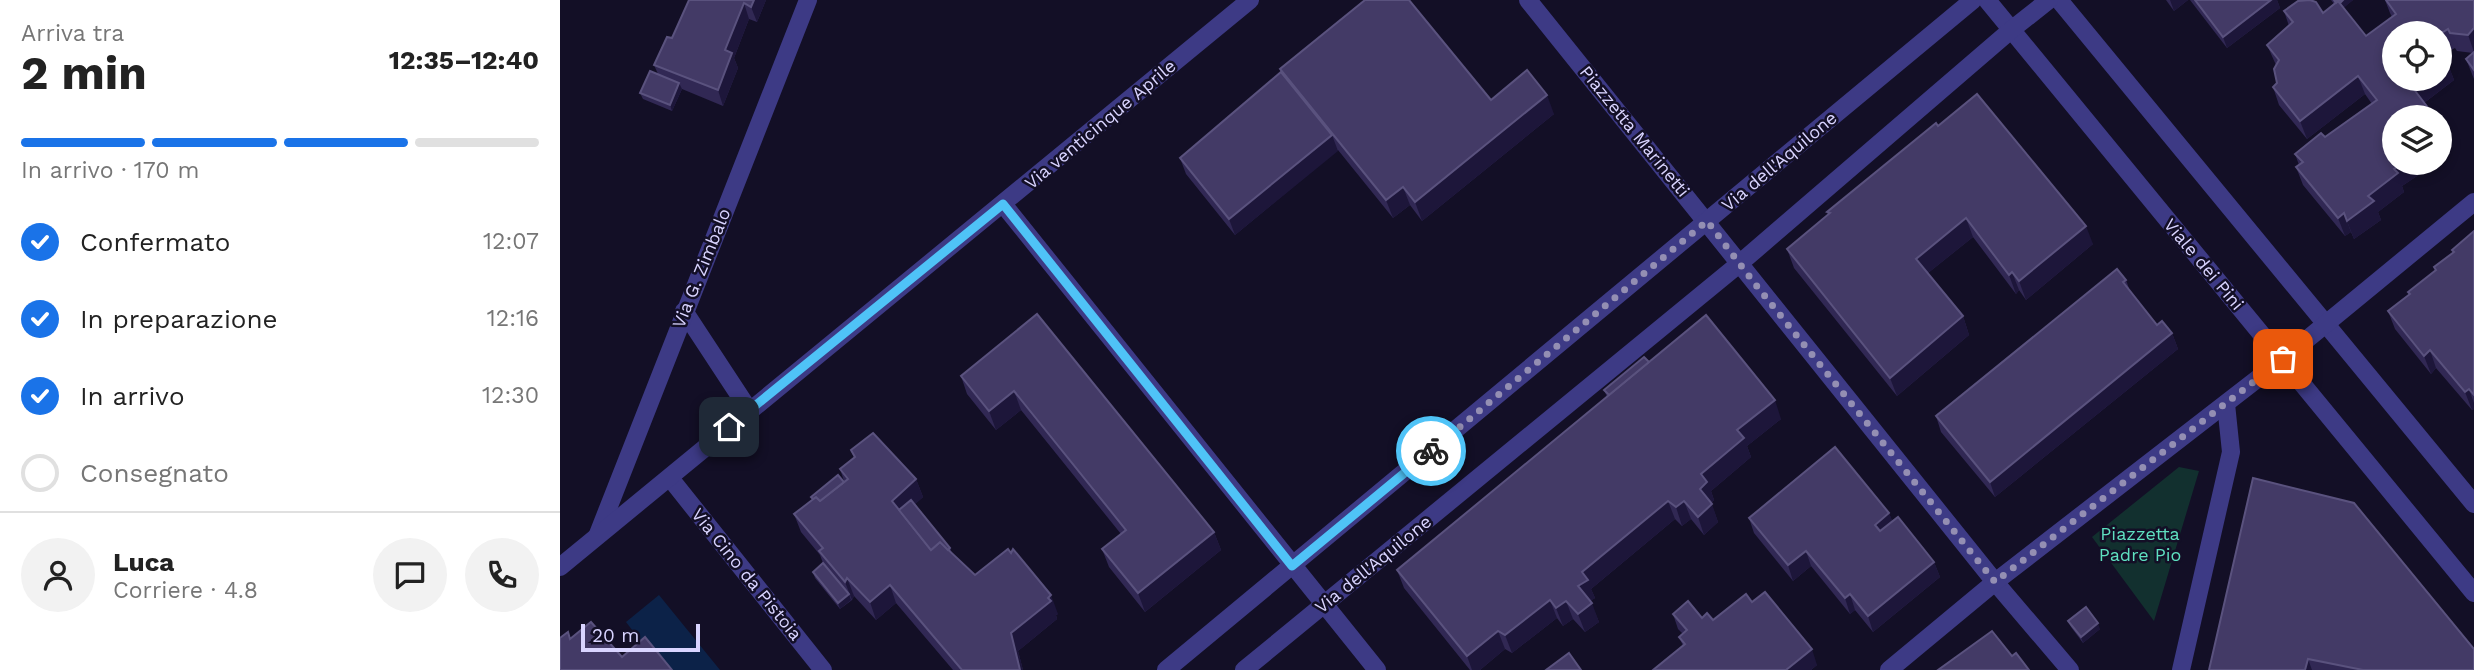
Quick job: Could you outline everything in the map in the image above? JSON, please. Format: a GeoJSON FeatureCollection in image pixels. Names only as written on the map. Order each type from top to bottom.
{"type":"FeatureCollection","features":[{"type":"Feature","properties":{"kind":"street","name":"Via G. Zimbalo"},"geometry":{"type":"LineString","coordinates":[[597,537],[808,0]]}},
{"type":"Feature","properties":{"kind":"street","name":"Via venticinque Aprile"},"geometry":{"type":"LineString","coordinates":[[560,567],[1250,0]]}},
{"type":"Feature","properties":{"kind":"street","name":"Piazzetta Marinetti"},"geometry":{"type":"LineString","coordinates":[[1528,0],[1995,582],[2070,670]]}},
{"type":"Feature","properties":{"kind":"street","name":"Via dell'Aquilone"},"geometry":{"type":"LineString","coordinates":[[1166,670],[1973,0]]}},
{"type":"Feature","properties":{"kind":"street","name":"Viale dei Pini"},"geometry":{"type":"LineString","coordinates":[[1987,0],[2474,593]]}},
{"type":"Feature","properties":{"kind":"street","name":"Via dell'Aquilone"},"geometry":{"type":"LineString","coordinates":[[1244,670],[1739,264],[2049,0]]}},
{"type":"Feature","properties":{"kind":"street"},"geometry":{"type":"LineString","coordinates":[[2059,0],[2474,504]]}},
{"type":"Feature","properties":{"kind":"street"},"geometry":{"type":"LineString","coordinates":[[1889,670],[1995,582],[2283,359],[2474,202]]}},
{"type":"Feature","properties":{"kind":"street"},"geometry":{"type":"LineString","coordinates":[[1003,204],[1377,670]]}},
{"type":"Feature","properties":{"kind":"street"},"geometry":{"type":"LineString","coordinates":[[684,311],[749,410]]}},
{"type":"Feature","properties":{"kind":"street"},"geometry":{"type":"LineString","coordinates":[[2181,670],[2231,452],[2226,404]]}},
{"type":"Feature","properties":{"kind":"street","name":"Via Cino da Pistoia"},"geometry":{"type":"LineString","coordinates":[[670,478],[823,670]]}},
{"type":"Feature","properties":{"kind":"green space","name":"Piazzetta Padre Pio"},"geometry":{"type":"Polygon","coordinates":[[[2179,467],[2199,471],[2154,621],[2092,537],[2179,467]]]}},
{"type":"Feature","properties":{"kind":"water"},"geometry":{"type":"Polygon","coordinates":[[[659,595],[720,670],[663,670],[626,622],[659,595]]]}},
{"type":"Feature","properties":{"kind":"building"},"geometry":{"type":"Polygon","coordinates":[[[689,0],[754,0],[751,7],[744,3],[725,50],[732,53],[718,90],[654,65],[667,37],[672,38],[689,0]]]}},
{"type":"Feature","properties":{"kind":"building"},"geometry":{"type":"Polygon","coordinates":[[[1365,0],[1409,0],[1491,100],[1527,70],[1547,95],[1415,202],[1403,187],[1386,200],[1280,69],[1365,0]]]}},
{"type":"Feature","properties":{"kind":"building"},"geometry":{"type":"Polygon","coordinates":[[[2195,0],[2271,0],[2223,37],[2195,0]]]}},
{"type":"Feature","properties":{"kind":"building"},"geometry":{"type":"Polygon","coordinates":[[[2386,0],[2474,0],[2474,28],[2468,35],[2452,33],[2452,21],[2386,21],[2396,14],[2386,0]]]}},
{"type":"Feature","properties":{"kind":"building"},"geometry":{"type":"Polygon","coordinates":[[[2298,1],[2316,2],[2323,13],[2338,1],[2366,36],[2382,24],[2382,91],[2415,91],[2426,105],[2382,105],[2382,175],[2395,175],[2368,196],[2374,201],[2347,221],[2344,213],[2338,218],[2296,167],[2303,162],[2295,154],[2321,133],[2325,137],[2377,100],[2358,76],[2300,121],[2273,87],[2277,83],[2274,69],[2279,60],[2267,45],[2293,22],[2284,11],[2298,1]]]}},
{"type":"Feature","properties":{"kind":"building"},"geometry":{"type":"Polygon","coordinates":[[[2474,52],[2474,70],[2466,59],[2474,52]]]}},
{"type":"Feature","properties":{"kind":"building"},"geometry":{"type":"Polygon","coordinates":[[[650,71],[679,83],[670,105],[640,93],[650,71]]]}},
{"type":"Feature","properties":{"kind":"building"},"geometry":{"type":"Polygon","coordinates":[[[1281,72],[1332,135],[1229,219],[1180,158],[1281,72]]]}},
{"type":"Feature","properties":{"kind":"building"},"geometry":{"type":"Polygon","coordinates":[[[1977,94],[2086,226],[2019,281],[2012,272],[2009,275],[1966,218],[1916,259],[1963,316],[1890,378],[1787,249],[1830,213],[1827,212],[1936,123],[1938,126],[1977,94]]]}},
{"type":"Feature","properties":{"kind":"building"},"geometry":{"type":"Polygon","coordinates":[[[2474,231],[2474,395],[2469,389],[2465,392],[2430,350],[2424,356],[2388,311],[2436,270],[2434,267],[2454,252],[2452,250],[2474,231]]]}},
{"type":"Feature","properties":{"kind":"building"},"geometry":{"type":"Polygon","coordinates":[[[2117,269],[2126,280],[2123,282],[2157,325],[2162,321],[2172,333],[1990,482],[1936,416],[2117,269]]]}},
{"type":"Feature","properties":{"kind":"building"},"geometry":{"type":"Polygon","coordinates":[[[1037,314],[1214,532],[1138,593],[1102,549],[1126,530],[1014,391],[989,411],[961,376],[1037,314]]]}},
{"type":"Feature","properties":{"kind":"building"},"geometry":{"type":"Polygon","coordinates":[[[1706,315],[1775,400],[1737,430],[1744,438],[1701,474],[1707,482],[1700,489],[1712,504],[1698,517],[1684,501],[1676,507],[1668,501],[1582,572],[1588,580],[1578,586],[1592,603],[1578,614],[1566,601],[1556,608],[1550,600],[1505,635],[1498,631],[1467,656],[1397,570],[1706,315]]]}},
{"type":"Feature","properties":{"kind":"building"},"geometry":{"type":"Polygon","coordinates":[[[1644,357],[1649,362],[1609,395],[1604,390],[1644,357]]]}},
{"type":"Feature","properties":{"kind":"building"},"geometry":{"type":"Polygon","coordinates":[[[873,433],[916,479],[892,501],[931,550],[940,542],[975,575],[1008,549],[1011,553],[1013,549],[1051,595],[1048,598],[1051,601],[1011,633],[1020,670],[962,670],[890,585],[870,602],[847,578],[845,582],[819,551],[823,548],[794,514],[816,497],[820,501],[848,479],[840,469],[855,457],[851,450],[873,433]]]}},
{"type":"Feature","properties":{"kind":"building"},"geometry":{"type":"Polygon","coordinates":[[[1835,447],[1889,513],[1875,525],[1880,531],[1898,517],[1934,562],[1868,616],[1850,594],[1845,598],[1806,551],[1788,565],[1749,518],[1835,447]]]}},
{"type":"Feature","properties":{"kind":"building"},"geometry":{"type":"Polygon","coordinates":[[[838,475],[844,482],[820,501],[811,497],[838,475]]]}},
{"type":"Feature","properties":{"kind":"building"},"geometry":{"type":"Polygon","coordinates":[[[2253,478],[2354,503],[2474,649],[2474,670],[2363,670],[2308,659],[2305,670],[2209,670],[2253,478]]]}},
{"type":"Feature","properties":{"kind":"building"},"geometry":{"type":"Polygon","coordinates":[[[911,500],[950,548],[948,550],[940,542],[931,550],[899,510],[911,500]]]}},
{"type":"Feature","properties":{"kind":"building"},"geometry":{"type":"Polygon","coordinates":[[[823,563],[849,594],[838,603],[813,572],[823,563]]]}},
{"type":"Feature","properties":{"kind":"building"},"geometry":{"type":"Polygon","coordinates":[[[1765,592],[1812,649],[1786,670],[1653,670],[1685,644],[1679,637],[1687,630],[1673,614],[1688,601],[1702,618],[1707,613],[1713,620],[1746,594],[1752,602],[1765,592]]]}},
{"type":"Feature","properties":{"kind":"building"},"geometry":{"type":"Polygon","coordinates":[[[2086,607],[2098,623],[2081,637],[2068,621],[2086,607]]]}},
{"type":"Feature","properties":{"kind":"building"},"geometry":{"type":"Polygon","coordinates":[[[591,622],[622,657],[645,637],[672,670],[560,670],[560,638],[568,632],[570,639],[591,622]]]}},
{"type":"Feature","properties":{"kind":"building"},"geometry":{"type":"Polygon","coordinates":[[[1992,631],[2012,656],[2016,653],[2029,670],[1938,670],[1992,631]]]}},
{"type":"Feature","properties":{"kind":"building"},"geometry":{"type":"Polygon","coordinates":[[[1569,653],[1581,670],[1546,670],[1569,653]]]}},
{"type":"Feature","properties":{"kind":"way so far"},"geometry":{"type":"LineString","coordinates":[[1431,451],[1707,221],[1995,582],[2283,359]]}},
{"type":"Feature","properties":{"kind":"route"},"geometry":{"type":"LineString","coordinates":[[729,427],[1003,204],[1292,566],[1431,451]]}}]}
